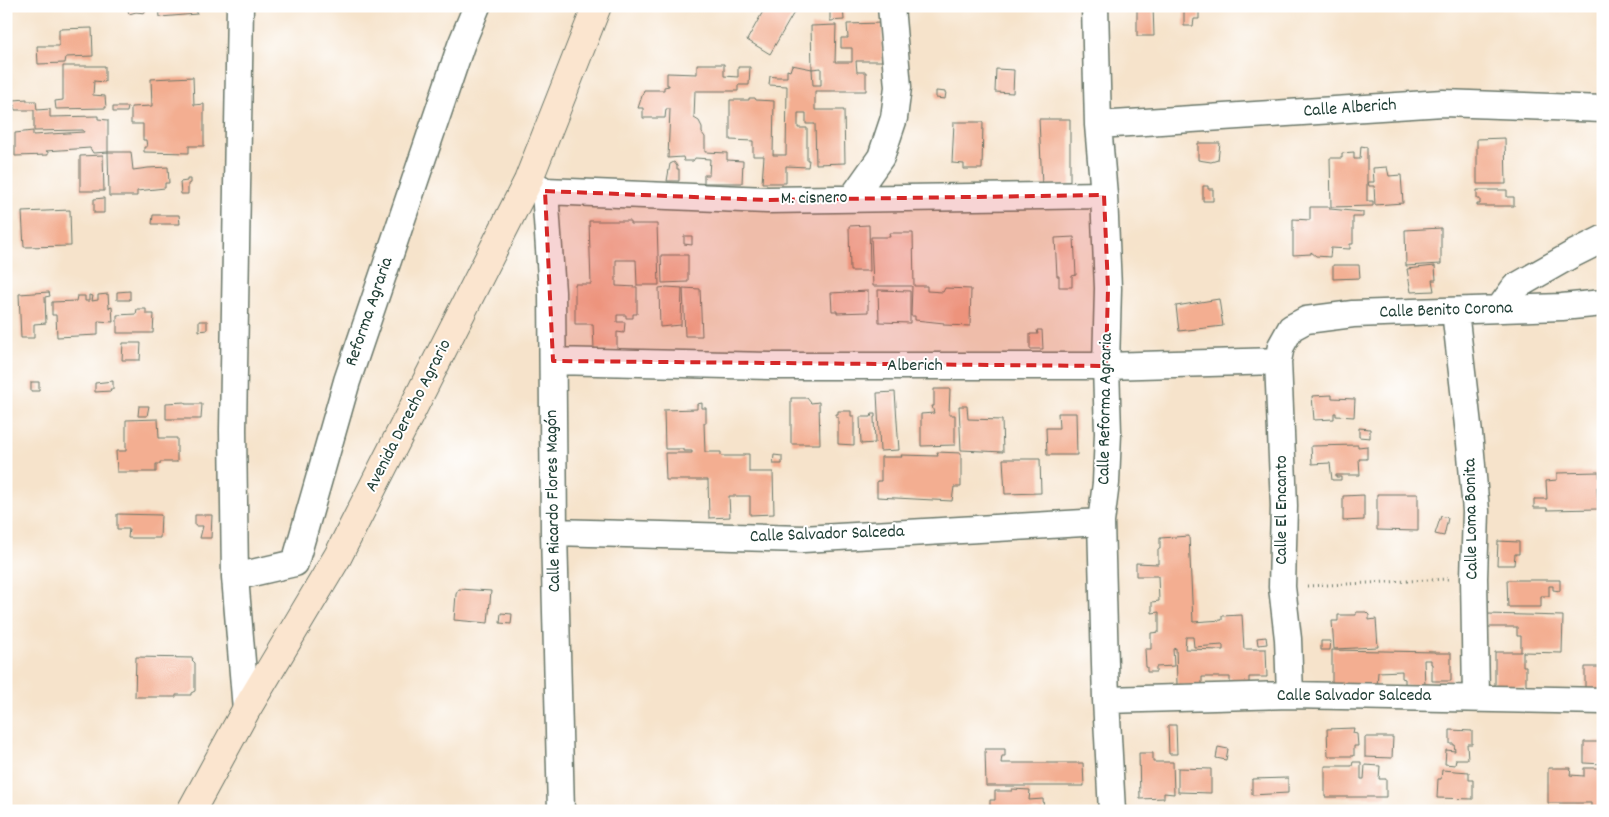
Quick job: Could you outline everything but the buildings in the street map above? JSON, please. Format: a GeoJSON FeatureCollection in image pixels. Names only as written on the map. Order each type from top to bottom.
{"type":"FeatureCollection","features":[{"type":"Feature","properties":{"kind":"street"},"geometry":{"type":"LineString","coordinates":[[240,6],[233,430],[235,577],[246,710]]}},
{"type":"Feature","properties":{"kind":"street","name":"Reforma Agraria"},"geometry":{"type":"LineString","coordinates":[[295,564],[347,381],[458,55],[477,6]]}},
{"type":"Feature","properties":{"kind":"street","name":"Avenida Derecho Agrario"},"geometry":{"type":"LineString","coordinates":[[191,811],[246,710],[338,556],[537,186],[597,6]]}},
{"type":"Feature","properties":{"kind":"street"},"geometry":{"type":"LineString","coordinates":[[852,198],[881,157],[894,118],[898,87],[891,6]]}},
{"type":"Feature","properties":{"kind":"street","name":"Calle Reforma Agraria"},"geometry":{"type":"LineString","coordinates":[[1095,6],[1098,125],[1104,195],[1108,288],[1106,366],[1108,433],[1106,483],[1101,522],[1106,700],[1112,811]]}},
{"type":"Feature","properties":{"kind":"street","name":"Calle Alberich"},"geometry":{"type":"LineString","coordinates":[[1098,125],[1443,103],[1603,109]]}},
{"type":"Feature","properties":{"kind":"street","name":"M. cisnero"},"geometry":{"type":"LineString","coordinates":[[537,186],[767,200],[1104,195]]}},
{"type":"Feature","properties":{"kind":"street","name":"Calle Ricardo Flores Magón"},"geometry":{"type":"LineString","coordinates":[[537,186],[552,292],[554,532],[562,811]]}},
{"type":"Feature","properties":{"kind":"street"},"geometry":{"type":"LineString","coordinates":[[1498,309],[1515,288],[1603,239]]}},
{"type":"Feature","properties":{"kind":"street","name":"Calle Benito Corona"},"geometry":{"type":"LineString","coordinates":[[1291,328],[1306,320],[1353,314],[1603,303]]}},
{"type":"Feature","properties":{"kind":"street","name":"Calle Loma Bonita"},"geometry":{"type":"LineString","coordinates":[[1455,311],[1476,511],[1474,578],[1476,697]]}},
{"type":"Feature","properties":{"kind":"street","name":"Calle El Encanto"},"geometry":{"type":"LineString","coordinates":[[1290,695],[1288,639],[1282,587],[1284,506],[1278,361],[1281,346],[1291,328]]}},
{"type":"Feature","properties":{"kind":"street","name":"Alberich"},"geometry":{"type":"LineString","coordinates":[[553,361],[770,366],[1106,366],[1278,361]]}},
{"type":"Feature","properties":{"kind":"street","name":"Calle Salvador Salceda"},"geometry":{"type":"LineString","coordinates":[[554,532],[803,539],[1101,522]]}},
{"type":"Feature","properties":{"kind":"street"},"geometry":{"type":"LineString","coordinates":[[235,577],[338,556]]}},
{"type":"Feature","properties":{"kind":"street","name":"Calle Salvador Salceda"},"geometry":{"type":"LineString","coordinates":[[1106,700],[1290,695],[1476,697],[1603,701]]}},
{"type":"Feature","properties":{"kind":"path"},"geometry":{"type":"LineString","coordinates":[[1282,587],[1474,578]]}},
{"type":"Feature","properties":{"kind":"highlighted area"},"geometry":{"type":"Polygon","coordinates":[[[545,191],[767,200],[1104,195],[1108,288],[1106,366],[553,361],[545,191]]]}}]}
